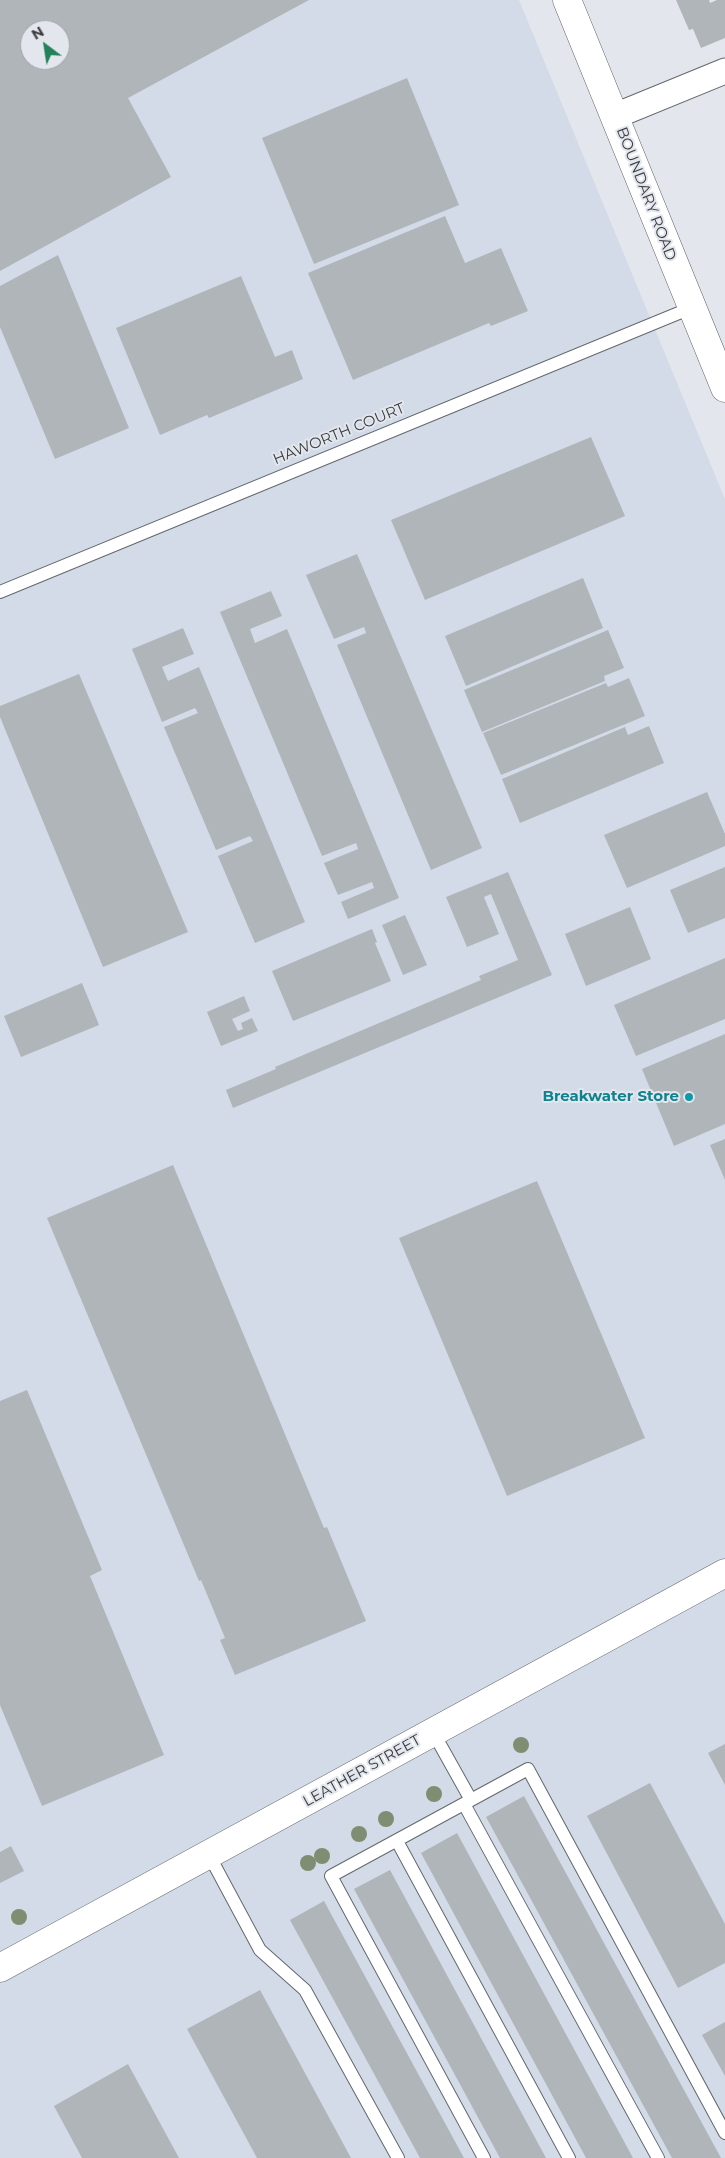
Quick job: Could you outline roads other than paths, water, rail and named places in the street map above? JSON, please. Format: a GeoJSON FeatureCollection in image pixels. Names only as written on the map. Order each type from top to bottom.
{"type":"FeatureCollection","features":[{"type":"Feature","properties":{"kind":"street","name":"BOUNDARY ROAD"},"geometry":{"type":"LineString","coordinates":[[567,0],[616,116],[691,308],[725,388]]}},
{"type":"Feature","properties":{"kind":"street"},"geometry":{"type":"LineString","coordinates":[[616,116],[725,71]]}},
{"type":"Feature","properties":{"kind":"street","name":"LEATHER STREET"},"geometry":{"type":"LineString","coordinates":[[0,1968],[725,1573]]}},
{"type":"Feature","properties":{"kind":"lane","name":"HAWORTH COURT"},"geometry":{"type":"LineString","coordinates":[[0,592],[691,308]]}},
{"type":"Feature","properties":{"kind":"lane"},"geometry":{"type":"LineString","coordinates":[[433,1732],[467,1802],[658,2158]]}},
{"type":"Feature","properties":{"kind":"lane"},"geometry":{"type":"LineString","coordinates":[[484,2158],[331,1876],[528,1769],[725,2133]]}},
{"type":"Feature","properties":{"kind":"lane"},"geometry":{"type":"LineString","coordinates":[[397,1841],[569,2158]]}},
{"type":"Feature","properties":{"kind":"lane"},"geometry":{"type":"LineString","coordinates":[[209,1855],[260,1950],[305,1990],[398,2158]]}},
{"type":"Feature","properties":{"kind":"place","name":"Breakwater Store"},"geometry":{"type":"Point","coordinates":[689,1097]}}]}
